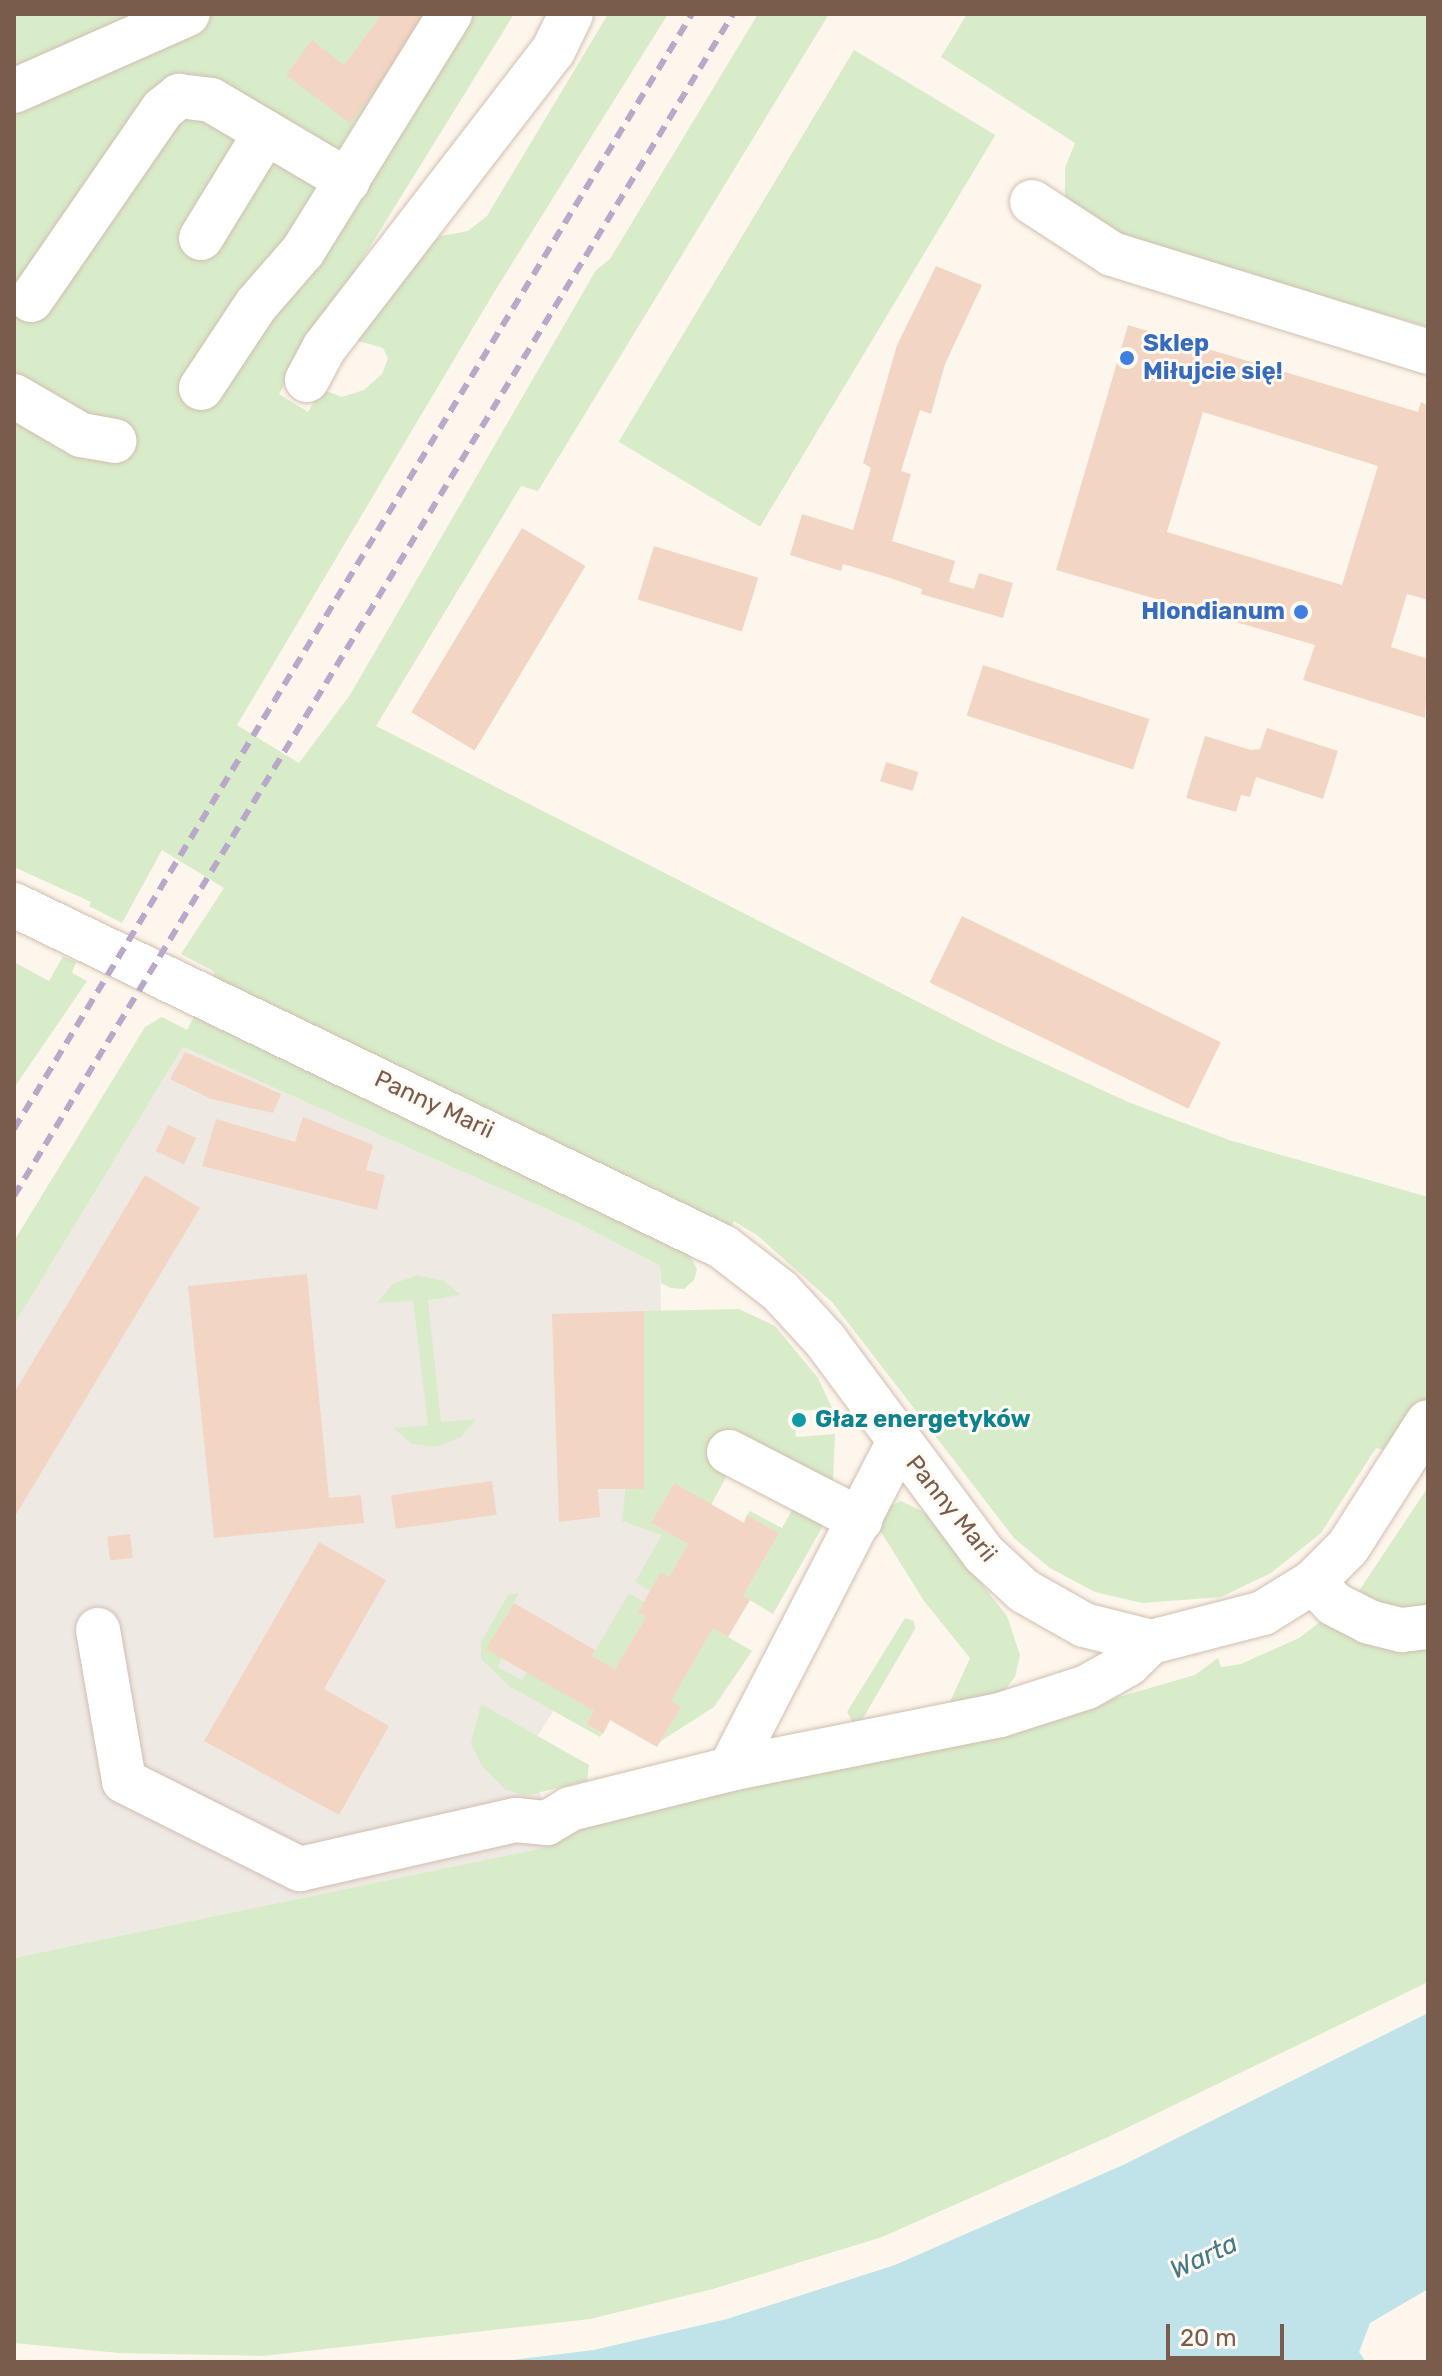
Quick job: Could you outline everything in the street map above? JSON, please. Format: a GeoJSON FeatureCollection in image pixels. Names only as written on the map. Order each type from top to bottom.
{"type":"FeatureCollection","features":[{"type":"Feature","properties":{"kind":"street"},"geometry":{"type":"LineString","coordinates":[[14,91],[188,14]]}},
{"type":"Feature","properties":{"kind":"street"},"geometry":{"type":"LineString","coordinates":[[201,388],[256,305],[303,251],[450,14]]}},
{"type":"Feature","properties":{"kind":"street"},"geometry":{"type":"LineString","coordinates":[[307,380],[324,348],[553,51],[571,14]]}},
{"type":"Feature","properties":{"kind":"street"},"geometry":{"type":"LineString","coordinates":[[31,300],[163,109],[179,96],[211,100],[348,181]]}},
{"type":"Feature","properties":{"kind":"street"},"geometry":{"type":"LineString","coordinates":[[201,238],[266,132]]}},
{"type":"Feature","properties":{"kind":"street"},"geometry":{"type":"LineString","coordinates":[[1032,202],[1112,254],[1428,352]]}},
{"type":"Feature","properties":{"kind":"street"},"geometry":{"type":"LineString","coordinates":[[14,396],[81,435],[114,441]]}},
{"type":"Feature","properties":{"kind":"street","name":"Panny Marii"},"geometry":{"type":"LineString","coordinates":[[14,905],[723,1247],[780,1291],[825,1340],[898,1443],[984,1554],[1024,1591],[1084,1625],[1151,1642],[1263,1613],[1313,1582],[1348,1547],[1417,1439]]}},
{"type":"Feature","properties":{"kind":"street"},"geometry":{"type":"LineString","coordinates":[[730,1769],[898,1443]]}},
{"type":"Feature","properties":{"kind":"street"},"geometry":{"type":"LineString","coordinates":[[729,1452],[861,1520]]}},
{"type":"Feature","properties":{"kind":"street"},"geometry":{"type":"LineString","coordinates":[[1313,1582],[1334,1604],[1369,1622],[1402,1630],[1428,1627]]}},
{"type":"Feature","properties":{"kind":"street"},"geometry":{"type":"LineString","coordinates":[[98,1630],[124,1781],[300,1869],[516,1820],[547,1823],[570,1809],[730,1769],[1000,1715],[1087,1687],[1128,1664],[1151,1642]]}},
{"type":"Feature","properties":{"kind":"shaded area"},"geometry":{"type":"Polygon","coordinates":[[[183,1047],[580,1224],[660,1266],[661,1312],[644,1312],[674,1483],[743,1523],[747,1515],[779,1533],[743,1596],[750,1600],[728,1637],[713,1629],[671,1701],[681,1707],[657,1747],[610,1720],[602,1734],[586,1724],[593,1711],[564,1694],[530,1748],[552,1846],[14,1958],[14,1325],[183,1047]]]}},
{"type":"Feature","properties":{"kind":"green space"},"geometry":{"type":"Polygon","coordinates":[[[14,14],[514,14],[279,394],[308,412],[321,389],[342,397],[364,390],[382,374],[388,358],[383,348],[358,341],[354,332],[400,269],[441,236],[468,231],[487,216],[608,14],[668,14],[493,294],[237,725],[299,763],[350,695],[596,270],[610,259],[758,14],[829,14],[538,491],[521,486],[376,726],[993,1040],[1128,1102],[1229,1140],[1428,1197],[1428,1462],[1376,1448],[1321,1533],[1271,1573],[1221,1597],[1142,1603],[1095,1592],[1050,1568],[1014,1538],[832,1302],[758,1236],[734,1221],[728,1230],[210,981],[215,972],[181,954],[224,888],[162,850],[122,923],[89,906],[91,902],[14,867],[14,14]]]}},
{"type":"Feature","properties":{"kind":"green space"},"geometry":{"type":"Polygon","coordinates":[[[967,14],[1428,14],[1428,327],[1098,232],[1065,197],[1065,168],[1075,143],[941,57],[967,14]]]}},
{"type":"Feature","properties":{"kind":"green space"},"geometry":{"type":"Polygon","coordinates":[[[854,50],[995,135],[760,527],[619,442],[854,50]]]}},
{"type":"Feature","properties":{"kind":"green space"},"geometry":{"type":"Polygon","coordinates":[[[63,956],[76,962],[72,973],[87,981],[14,1088],[14,962],[49,981],[63,956]]]}},
{"type":"Feature","properties":{"kind":"green space"},"geometry":{"type":"Polygon","coordinates":[[[195,1015],[687,1250],[697,1269],[694,1280],[684,1289],[671,1288],[661,1283],[660,1266],[580,1224],[183,1047],[14,1325],[14,1241],[145,1027],[162,1017],[187,1030],[195,1015]]]}},
{"type":"Feature","properties":{"kind":"green space"},"geometry":{"type":"Polygon","coordinates":[[[417,1275],[444,1281],[461,1295],[428,1300],[441,1422],[476,1419],[461,1437],[436,1447],[412,1444],[393,1428],[428,1425],[413,1301],[377,1303],[393,1284],[417,1275]]]}},
{"type":"Feature","properties":{"kind":"green space"},"geometry":{"type":"Polygon","coordinates":[[[739,1309],[775,1326],[818,1378],[832,1408],[793,1412],[796,1437],[835,1434],[833,1481],[730,1470],[711,1505],[673,1484],[651,1523],[688,1544],[669,1577],[661,1573],[650,1591],[635,1582],[662,1535],[622,1521],[644,1311],[739,1309]]]}},
{"type":"Feature","properties":{"kind":"green space"},"geometry":{"type":"Polygon","coordinates":[[[1428,1487],[1428,1982],[1108,2137],[882,2237],[713,2289],[590,2319],[263,2356],[119,2353],[14,2343],[14,1958],[552,1846],[549,1834],[1004,1730],[1195,1675],[1218,1658],[1221,1667],[1241,1664],[1299,1638],[1357,1594],[1428,1487]]]}},
{"type":"Feature","properties":{"kind":"green space"},"geometry":{"type":"Polygon","coordinates":[[[901,1501],[926,1513],[1007,1616],[1020,1655],[1015,1677],[1000,1696],[954,1707],[950,1702],[970,1658],[924,1601],[878,1527],[884,1509],[901,1501]]]}},
{"type":"Feature","properties":{"kind":"green space"},"geometry":{"type":"Polygon","coordinates":[[[795,1505],[824,1524],[773,1614],[743,1596],[779,1533],[747,1515],[750,1511],[782,1528],[795,1505]]]}},
{"type":"Feature","properties":{"kind":"green space"},"geometry":{"type":"Polygon","coordinates":[[[519,1593],[487,1649],[502,1658],[498,1667],[522,1680],[527,1672],[594,1711],[586,1724],[602,1734],[600,1737],[509,1686],[481,1659],[481,1642],[508,1595],[519,1593]]]}},
{"type":"Feature","properties":{"kind":"green space"},"geometry":{"type":"Polygon","coordinates":[[[629,1593],[644,1602],[638,1612],[646,1617],[615,1669],[592,1656],[629,1593]]]}},
{"type":"Feature","properties":{"kind":"green space"},"geometry":{"type":"Polygon","coordinates":[[[905,1618],[914,1621],[915,1629],[862,1720],[854,1725],[847,1712],[905,1618]]]}},
{"type":"Feature","properties":{"kind":"green space"},"geometry":{"type":"Polygon","coordinates":[[[713,1628],[752,1651],[714,1707],[661,1741],[680,1707],[671,1701],[713,1628]]]}},
{"type":"Feature","properties":{"kind":"green space"},"geometry":{"type":"Polygon","coordinates":[[[481,1704],[589,1765],[587,1781],[524,1796],[505,1789],[482,1766],[471,1743],[481,1704]]]}},
{"type":"Feature","properties":{"kind":"water","name":"Warta"},"geometry":{"type":"Polygon","coordinates":[[[1428,2013],[1428,2289],[1370,2323],[1359,2352],[1366,2362],[496,2362],[594,2350],[727,2319],[895,2265],[1123,2165],[1428,2013]]]}},
{"type":"Feature","properties":{"kind":"building"},"geometry":{"type":"Polygon","coordinates":[[[382,14],[431,14],[350,123],[286,75],[312,40],[344,65],[382,14]]]}},
{"type":"Feature","properties":{"kind":"building"},"geometry":{"type":"Polygon","coordinates":[[[936,266],[982,285],[945,364],[931,414],[920,410],[901,471],[911,474],[892,541],[955,561],[949,582],[974,589],[979,573],[1013,583],[1003,618],[921,594],[922,589],[887,577],[843,564],[841,571],[790,555],[802,514],[853,530],[871,468],[863,463],[897,345],[936,266]]]}},
{"type":"Feature","properties":{"kind":"building"},"geometry":{"type":"Polygon","coordinates":[[[1128,325],[1418,412],[1421,402],[1428,406],[1428,600],[1407,594],[1391,647],[1428,659],[1425,718],[1303,680],[1315,645],[1056,570],[1128,325]],[[1203,412],[1167,532],[1342,585],[1378,466],[1203,412]]]}},
{"type":"Feature","properties":{"kind":"building"},"geometry":{"type":"Polygon","coordinates":[[[522,528],[585,566],[475,750],[411,712],[522,528]]]}},
{"type":"Feature","properties":{"kind":"building"},"geometry":{"type":"Polygon","coordinates":[[[654,546],[758,578],[742,631],[638,600],[654,546]]]}},
{"type":"Feature","properties":{"kind":"building"},"geometry":{"type":"Polygon","coordinates":[[[983,665],[1149,719],[1133,769],[967,715],[983,665]]]}},
{"type":"Feature","properties":{"kind":"building"},"geometry":{"type":"Polygon","coordinates":[[[1267,728],[1338,751],[1323,799],[1256,777],[1250,797],[1241,795],[1236,812],[1186,798],[1205,736],[1251,750],[1260,749],[1267,728]]]}},
{"type":"Feature","properties":{"kind":"building"},"geometry":{"type":"Polygon","coordinates":[[[886,762],[919,772],[913,791],[880,781],[886,762]]]}},
{"type":"Feature","properties":{"kind":"building"},"geometry":{"type":"Polygon","coordinates":[[[962,916],[1221,1042],[1188,1109],[930,983],[962,916]]]}},
{"type":"Feature","properties":{"kind":"building"},"geometry":{"type":"Polygon","coordinates":[[[185,1052],[281,1094],[273,1113],[211,1099],[170,1079],[185,1052]]]}},
{"type":"Feature","properties":{"kind":"building"},"geometry":{"type":"Polygon","coordinates":[[[303,1117],[373,1145],[366,1170],[385,1175],[377,1210],[202,1166],[216,1119],[295,1142],[303,1117]]]}},
{"type":"Feature","properties":{"kind":"building"},"geometry":{"type":"Polygon","coordinates":[[[168,1125],[196,1138],[184,1164],[156,1151],[168,1125]]]}},
{"type":"Feature","properties":{"kind":"building"},"geometry":{"type":"Polygon","coordinates":[[[145,1175],[200,1208],[14,1518],[14,1393],[145,1175]]]}},
{"type":"Feature","properties":{"kind":"building"},"geometry":{"type":"Polygon","coordinates":[[[307,1274],[329,1498],[361,1495],[364,1523],[214,1538],[188,1286],[307,1274]]]}},
{"type":"Feature","properties":{"kind":"building"},"geometry":{"type":"Polygon","coordinates":[[[644,1311],[644,1489],[598,1489],[600,1517],[559,1522],[552,1314],[644,1311]]]}},
{"type":"Feature","properties":{"kind":"building"},"geometry":{"type":"Polygon","coordinates":[[[492,1481],[497,1515],[396,1529],[391,1495],[492,1481]]]}},
{"type":"Feature","properties":{"kind":"building"},"geometry":{"type":"Polygon","coordinates":[[[674,1483],[744,1523],[747,1515],[779,1533],[743,1596],[750,1600],[728,1637],[713,1628],[671,1701],[681,1707],[657,1747],[610,1720],[603,1734],[586,1724],[594,1711],[486,1649],[514,1603],[595,1650],[592,1656],[615,1669],[646,1617],[638,1612],[661,1572],[669,1577],[688,1544],[651,1523],[674,1483]]]}},
{"type":"Feature","properties":{"kind":"building"},"geometry":{"type":"Polygon","coordinates":[[[130,1534],[133,1558],[110,1561],[107,1537],[130,1534]]]}},
{"type":"Feature","properties":{"kind":"building"},"geometry":{"type":"Polygon","coordinates":[[[319,1542],[386,1580],[324,1689],[389,1726],[339,1815],[204,1741],[319,1542]]]}},
{"type":"Feature","properties":{"kind":"railway"},"geometry":{"type":"LineString","coordinates":[[14,1129],[692,14]]}},
{"type":"Feature","properties":{"kind":"railway"},"geometry":{"type":"LineString","coordinates":[[14,1196],[733,14]]}},
{"type":"Feature","properties":{"kind":"place","name":"Sklep Miłujcie się!"},"geometry":{"type":"Point","coordinates":[1127,358]}},
{"type":"Feature","properties":{"kind":"place","name":"Hlondianum"},"geometry":{"type":"Point","coordinates":[1301,612]}},
{"type":"Feature","properties":{"kind":"place","name":"Głaz energetyków"},"geometry":{"type":"Point","coordinates":[799,1420]}}]}
